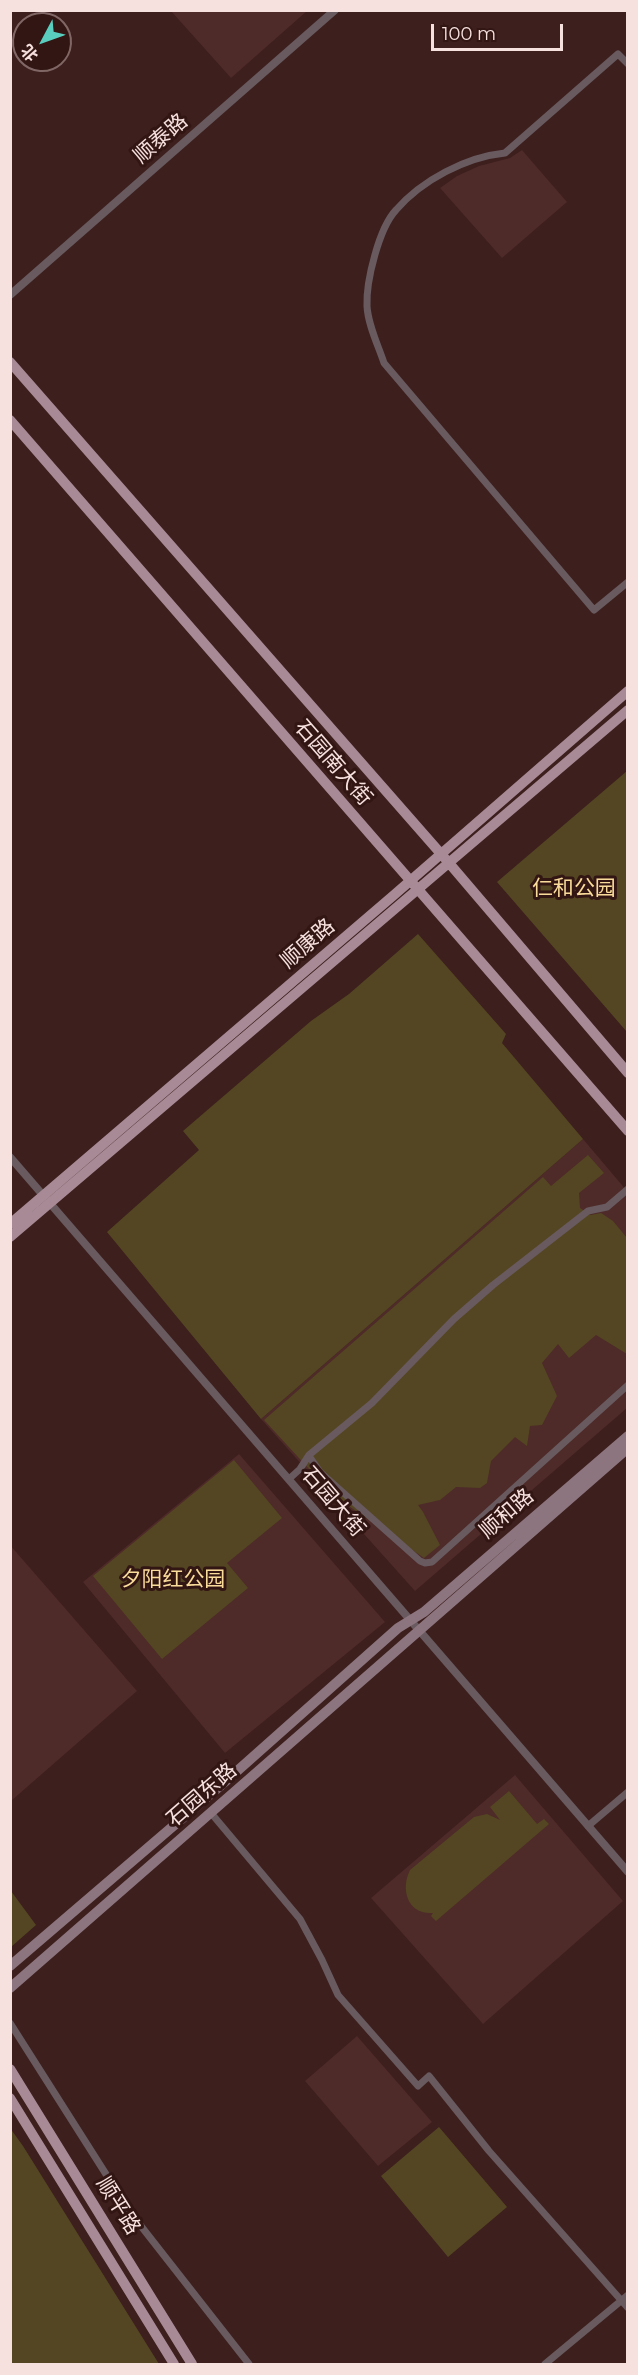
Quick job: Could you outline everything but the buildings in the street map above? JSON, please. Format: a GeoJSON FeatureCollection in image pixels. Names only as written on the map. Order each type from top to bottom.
{"type":"FeatureCollection","features":[{"type":"Feature","properties":{"kind":"main road","name":"石园南大街"},"geometry":{"type":"LineString","coordinates":[[10,362],[449,863],[627,1073]]}},
{"type":"Feature","properties":{"kind":"main road","name":"石园南大街"},"geometry":{"type":"LineString","coordinates":[[10,420],[627,1131]]}},
{"type":"Feature","properties":{"kind":"main road","name":"顺康路"},"geometry":{"type":"LineString","coordinates":[[10,1236],[47,1199],[627,690]]}},
{"type":"Feature","properties":{"kind":"main road","name":"顺康路"},"geometry":{"type":"LineString","coordinates":[[10,1224],[47,1199],[627,711]]}},
{"type":"Feature","properties":{"kind":"main road","name":"顺和路"},"geometry":{"type":"LineString","coordinates":[[410,1620],[424,1612],[627,1436]]}},
{"type":"Feature","properties":{"kind":"main road","name":"顺和路"},"geometry":{"type":"LineString","coordinates":[[418,1630],[627,1448]]}},
{"type":"Feature","properties":{"kind":"main road","name":"石园东路"},"geometry":{"type":"LineString","coordinates":[[10,1966],[410,1620]]}},
{"type":"Feature","properties":{"kind":"main road","name":"石园东路"},"geometry":{"type":"LineString","coordinates":[[10,1988],[418,1630]]}},
{"type":"Feature","properties":{"kind":"main road","name":"顺平路"},"geometry":{"type":"LineString","coordinates":[[10,2068],[192,2364]]}},
{"type":"Feature","properties":{"kind":"main road","name":"顺平路"},"geometry":{"type":"LineString","coordinates":[[10,2098],[174,2364]]}},
{"type":"Feature","properties":{"kind":"street","name":"顺泰路"},"geometry":{"type":"LineString","coordinates":[[10,294],[335,10]]}},
{"type":"Feature","properties":{"kind":"street"},"geometry":{"type":"LineString","coordinates":[[627,64],[618,54],[505,153],[488,155],[439,177],[395,211],[381,238],[370,271],[367,306],[371,326],[384,363],[594,610],[627,582]]}},
{"type":"Feature","properties":{"kind":"street","name":"石园大街"},"geometry":{"type":"LineString","coordinates":[[10,1157],[627,1872]]}},
{"type":"Feature","properties":{"kind":"street"},"geometry":{"type":"LineString","coordinates":[[290,1480],[309,1456],[372,1403],[454,1319],[493,1284],[588,1211],[607,1207],[626,1194]]}},
{"type":"Feature","properties":{"kind":"street"},"geometry":{"type":"LineString","coordinates":[[309,1456],[320,1472],[420,1561],[432,1562],[627,1384]]}},
{"type":"Feature","properties":{"kind":"street"},"geometry":{"type":"LineString","coordinates":[[290,1480],[309,1469],[320,1472]]}},
{"type":"Feature","properties":{"kind":"street"},"geometry":{"type":"LineString","coordinates":[[588,1826],[627,1792]]}},
{"type":"Feature","properties":{"kind":"street"},"geometry":{"type":"LineString","coordinates":[[211,1813],[300,1919],[338,1995],[418,2086],[429,2076],[489,2151],[627,2308]]}},
{"type":"Feature","properties":{"kind":"street"},"geometry":{"type":"LineString","coordinates":[[10,2023],[130,2212],[249,2364]]}},
{"type":"Feature","properties":{"kind":"street"},"geometry":{"type":"LineString","coordinates":[[545,2364],[627,2295]]}},
{"type":"Feature","properties":{"kind":"shaded area"},"geometry":{"type":"Polygon","coordinates":[[[171,11],[307,11],[231,78],[171,11]]]}},
{"type":"Feature","properties":{"kind":"shaded area"},"geometry":{"type":"Polygon","coordinates":[[[522,150],[567,202],[502,258],[440,188],[457,176],[479,166],[510,158],[522,150]]]}},
{"type":"Feature","properties":{"kind":"shaded area"},"geometry":{"type":"Polygon","coordinates":[[[583,1139],[627,1191],[627,1408],[415,1591],[261,1419],[583,1139]]]}},
{"type":"Feature","properties":{"kind":"shaded area"},"geometry":{"type":"Polygon","coordinates":[[[239,1454],[385,1622],[225,1753],[83,1582],[239,1454]]]}},
{"type":"Feature","properties":{"kind":"shaded area"},"geometry":{"type":"Polygon","coordinates":[[[10,1545],[137,1691],[11,1801],[10,1801],[10,1545]]]}},
{"type":"Feature","properties":{"kind":"shaded area"},"geometry":{"type":"Polygon","coordinates":[[[515,1775],[623,1901],[483,2024],[371,1898],[515,1775]]]}},
{"type":"Feature","properties":{"kind":"shaded area"},"geometry":{"type":"Polygon","coordinates":[[[357,2036],[432,2122],[378,2166],[305,2081],[357,2036]]]}},
{"type":"Feature","properties":{"kind":"green space","name":"仁和公园"},"geometry":{"type":"Polygon","coordinates":[[[627,771],[627,1032],[497,882],[627,771]]]}},
{"type":"Feature","properties":{"kind":"green space"},"geometry":{"type":"Polygon","coordinates":[[[418,934],[506,1034],[502,1043],[583,1139],[261,1419],[107,1232],[199,1150],[183,1131],[311,1021],[349,994],[418,934]]]}},
{"type":"Feature","properties":{"kind":"green space"},"geometry":{"type":"Polygon","coordinates":[[[588,1155],[604,1173],[579,1193],[580,1208],[591,1215],[601,1213],[613,1221],[627,1238],[627,1354],[596,1335],[569,1358],[558,1344],[542,1363],[557,1396],[542,1425],[530,1426],[527,1446],[515,1437],[491,1461],[487,1483],[480,1488],[456,1487],[440,1500],[418,1505],[440,1545],[424,1558],[333,1495],[264,1420],[543,1177],[551,1186],[588,1155]]]}},
{"type":"Feature","properties":{"kind":"green space","name":"夕阳红公园"},"geometry":{"type":"Polygon","coordinates":[[[234,1460],[282,1518],[227,1563],[248,1588],[162,1659],[93,1576],[234,1460]]]}},
{"type":"Feature","properties":{"kind":"green space"},"geometry":{"type":"Polygon","coordinates":[[[509,1791],[537,1824],[544,1819],[549,1824],[436,1921],[431,1916],[433,1913],[424,1913],[412,1906],[406,1893],[410,1870],[474,1817],[487,1814],[500,1820],[490,1807],[509,1791]]]}},
{"type":"Feature","properties":{"kind":"green space"},"geometry":{"type":"Polygon","coordinates":[[[11,1891],[36,1925],[10,1947],[11,1891]]]}},
{"type":"Feature","properties":{"kind":"green space"},"geometry":{"type":"Polygon","coordinates":[[[439,2127],[507,2207],[448,2257],[381,2176],[439,2127]]]}},
{"type":"Feature","properties":{"kind":"green space"},"geometry":{"type":"Polygon","coordinates":[[[10,2128],[23,2146],[159,2364],[11,2364],[10,2128]]]}}]}
